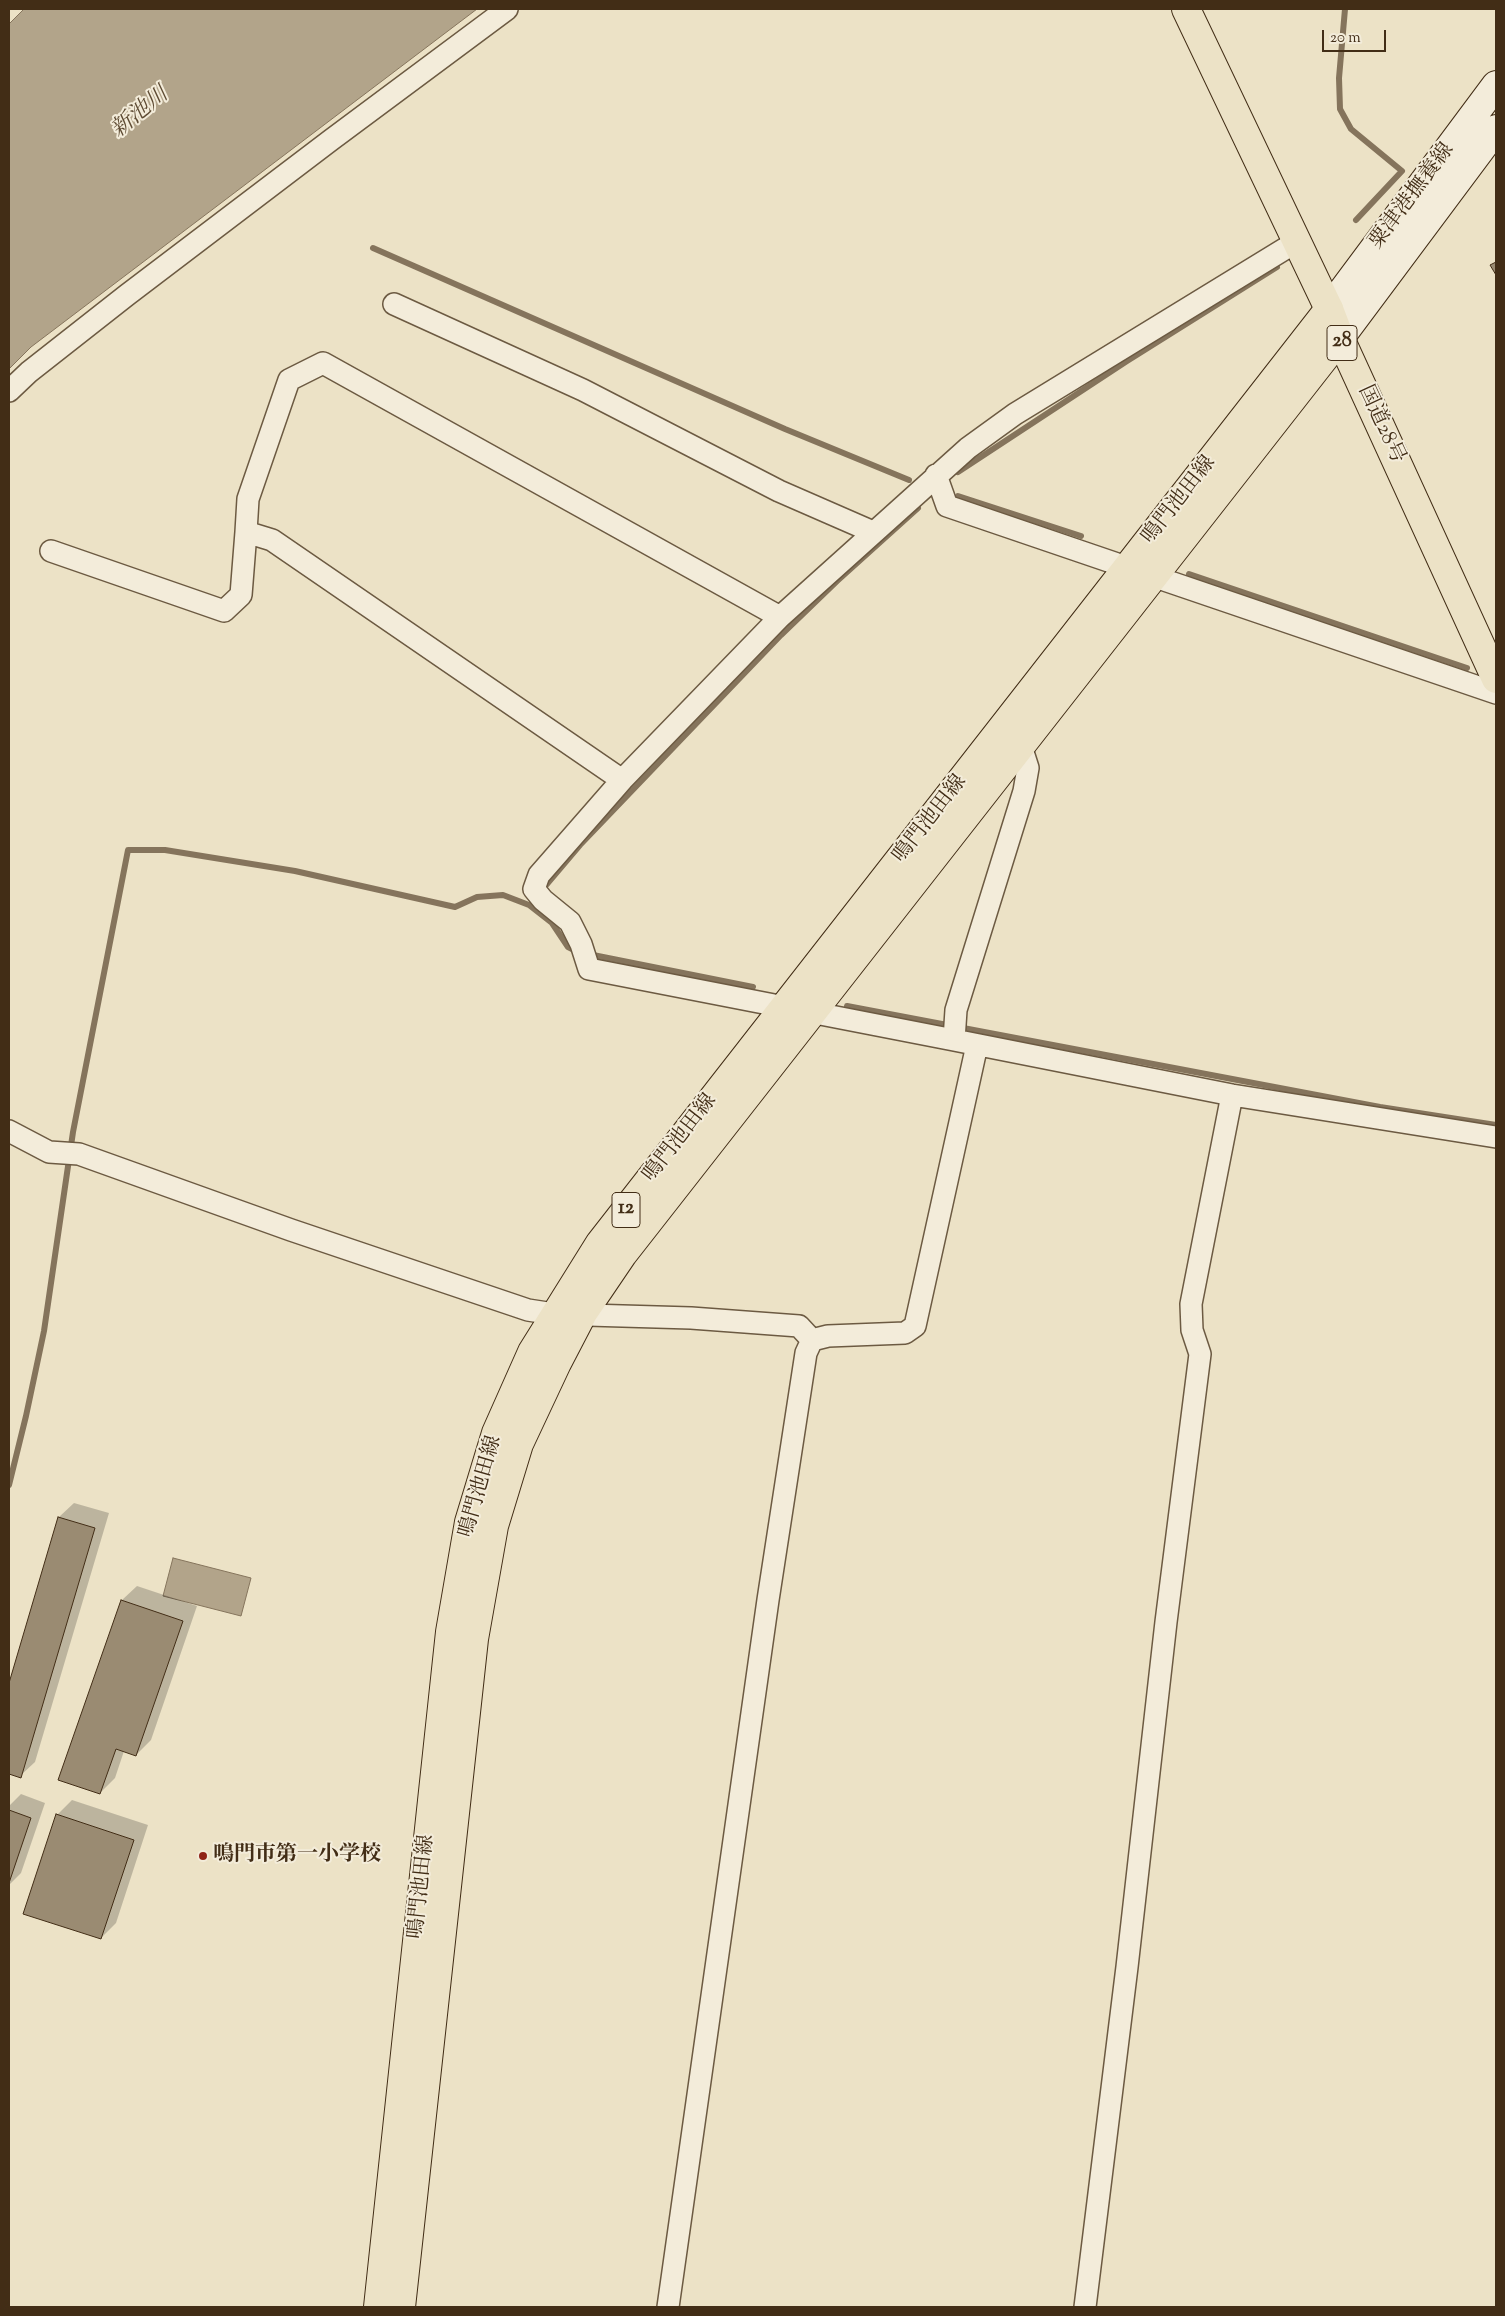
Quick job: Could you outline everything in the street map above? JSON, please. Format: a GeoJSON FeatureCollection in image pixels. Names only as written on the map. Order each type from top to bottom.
{"type":"FeatureCollection","features":[{"type":"Feature","properties":{"kind":"main road","name":"国道28号"},"geometry":{"type":"LineString","coordinates":[[1186,9],[1329,309],[1340,338],[1496,679]]}},
{"type":"Feature","properties":{"kind":"main road","name":"粟津港撫養線"},"geometry":{"type":"LineString","coordinates":[[1329,309],[1496,85]]}},
{"type":"Feature","properties":{"kind":"main road","name":"粟津港撫養線"},"geometry":{"type":"LineString","coordinates":[[1340,338],[1496,129]]}},
{"type":"Feature","properties":{"kind":"main road","name":"鳴門池田線"},"geometry":{"type":"LineString","coordinates":[[378,2307],[450,1632],[467,1531],[496,1433],[532,1352],[600,1242],[1329,309]]}},
{"type":"Feature","properties":{"kind":"main road","name":"鳴門池田線"},"geometry":{"type":"LineString","coordinates":[[401,2307],[474,1639],[492,1536],[519,1444],[583,1314],[623,1254],[1340,338]]}},
{"type":"Feature","properties":{"kind":"street"},"geometry":{"type":"LineString","coordinates":[[9,391],[29,372],[127,295],[507,9]]}},
{"type":"Feature","properties":{"kind":"street"},"geometry":{"type":"LineString","coordinates":[[1296,242],[1015,414],[968,448],[936,475],[780,617],[622,780],[539,875],[534,888],[543,900],[570,922],[581,944],[589,969],[813,1012],[954,1036],[977,1044],[1232,1094],[1496,1137]]}},
{"type":"Feature","properties":{"kind":"street"},"geometry":{"type":"LineString","coordinates":[[394,304],[582,390],[780,491],[873,532]]}},
{"type":"Feature","properties":{"kind":"street"},"geometry":{"type":"LineString","coordinates":[[51,551],[224,611],[241,595],[248,499],[289,380],[324,363],[780,617]]}},
{"type":"Feature","properties":{"kind":"street"},"geometry":{"type":"LineString","coordinates":[[936,475],[947,506],[1496,694]]}},
{"type":"Feature","properties":{"kind":"street"},"geometry":{"type":"LineString","coordinates":[[246,532],[272,540],[622,780]]}},
{"type":"Feature","properties":{"kind":"street"},"geometry":{"type":"LineString","coordinates":[[954,1036],[956,1010],[1024,791],[1028,768],[1021,746]]}},
{"type":"Feature","properties":{"kind":"street"},"geometry":{"type":"LineString","coordinates":[[812,1340],[828,1336],[905,1333],[915,1326],[977,1044]]}},
{"type":"Feature","properties":{"kind":"street"},"geometry":{"type":"LineString","coordinates":[[1085,2307],[1122,2015],[1166,1622],[1200,1354],[1192,1330],[1191,1304],[1232,1094]]}},
{"type":"Feature","properties":{"kind":"street"},"geometry":{"type":"LineString","coordinates":[[9,1131],[50,1152],[79,1154],[290,1230],[528,1310],[554,1314],[799,1326],[812,1340]]}},
{"type":"Feature","properties":{"kind":"street"},"geometry":{"type":"LineString","coordinates":[[668,2307],[768,1600],[806,1353],[812,1340]]}},
{"type":"Feature","properties":{"kind":"water","name":"新池川"},"geometry":{"type":"Polygon","coordinates":[[[24,9],[477,9],[31,347],[9,369],[9,24],[24,9]]]}},
{"type":"Feature","properties":{"kind":"water"},"geometry":{"type":"Polygon","coordinates":[[[173,1558],[251,1578],[241,1616],[163,1596],[173,1558]]]}},
{"type":"Feature","properties":{"kind":"building"},"geometry":{"type":"Polygon","coordinates":[[[1496,262],[1496,275],[1490,265],[1496,262]]]}},
{"type":"Feature","properties":{"kind":"building"},"geometry":{"type":"Polygon","coordinates":[[[58,1517],[95,1528],[21,1778],[9,1774],[9,1683],[58,1517]]]}},
{"type":"Feature","properties":{"kind":"building"},"geometry":{"type":"Polygon","coordinates":[[[121,1600],[183,1621],[136,1756],[116,1749],[100,1794],[58,1780],[121,1600]]]}},
{"type":"Feature","properties":{"kind":"building"},"geometry":{"type":"Polygon","coordinates":[[[9,1810],[31,1818],[9,1883],[9,1810]]]}},
{"type":"Feature","properties":{"kind":"building"},"geometry":{"type":"Polygon","coordinates":[[[56,1814],[134,1840],[101,1939],[23,1914],[56,1814]]]}},
{"type":"Feature","properties":{"kind":"waterway"},"geometry":{"type":"LineString","coordinates":[[1345,9],[1339,78],[1340,109],[1351,129],[1402,171],[1356,220]]}},
{"type":"Feature","properties":{"kind":"waterway"},"geometry":{"type":"LineString","coordinates":[[373,248],[785,429],[909,480]]}},
{"type":"Feature","properties":{"kind":"waterway"},"geometry":{"type":"LineString","coordinates":[[958,472],[1127,361],[1277,267]]}},
{"type":"Feature","properties":{"kind":"waterway"},"geometry":{"type":"LineString","coordinates":[[958,496],[1081,536]]}},
{"type":"Feature","properties":{"kind":"waterway"},"geometry":{"type":"LineString","coordinates":[[541,891],[580,845],[781,635],[837,581],[918,508]]}},
{"type":"Feature","properties":{"kind":"waterway"},"geometry":{"type":"LineString","coordinates":[[1189,574],[1467,668]]}},
{"type":"Feature","properties":{"kind":"waterway"},"geometry":{"type":"LineString","coordinates":[[9,1485],[44,1331],[73,1132],[128,850],[165,850],[295,871],[455,907],[477,897],[503,895],[529,905],[552,923],[568,947],[578,952]]}},
{"type":"Feature","properties":{"kind":"waterway"},"geometry":{"type":"LineString","coordinates":[[588,954],[753,987]]}},
{"type":"Feature","properties":{"kind":"waterway"},"geometry":{"type":"LineString","coordinates":[[847,1006],[1380,1107],[1496,1125]]}},
{"type":"Feature","properties":{"kind":"place","name":"鳴門市第一小学校"},"geometry":{"type":"Point","coordinates":[203,1856]}}]}
